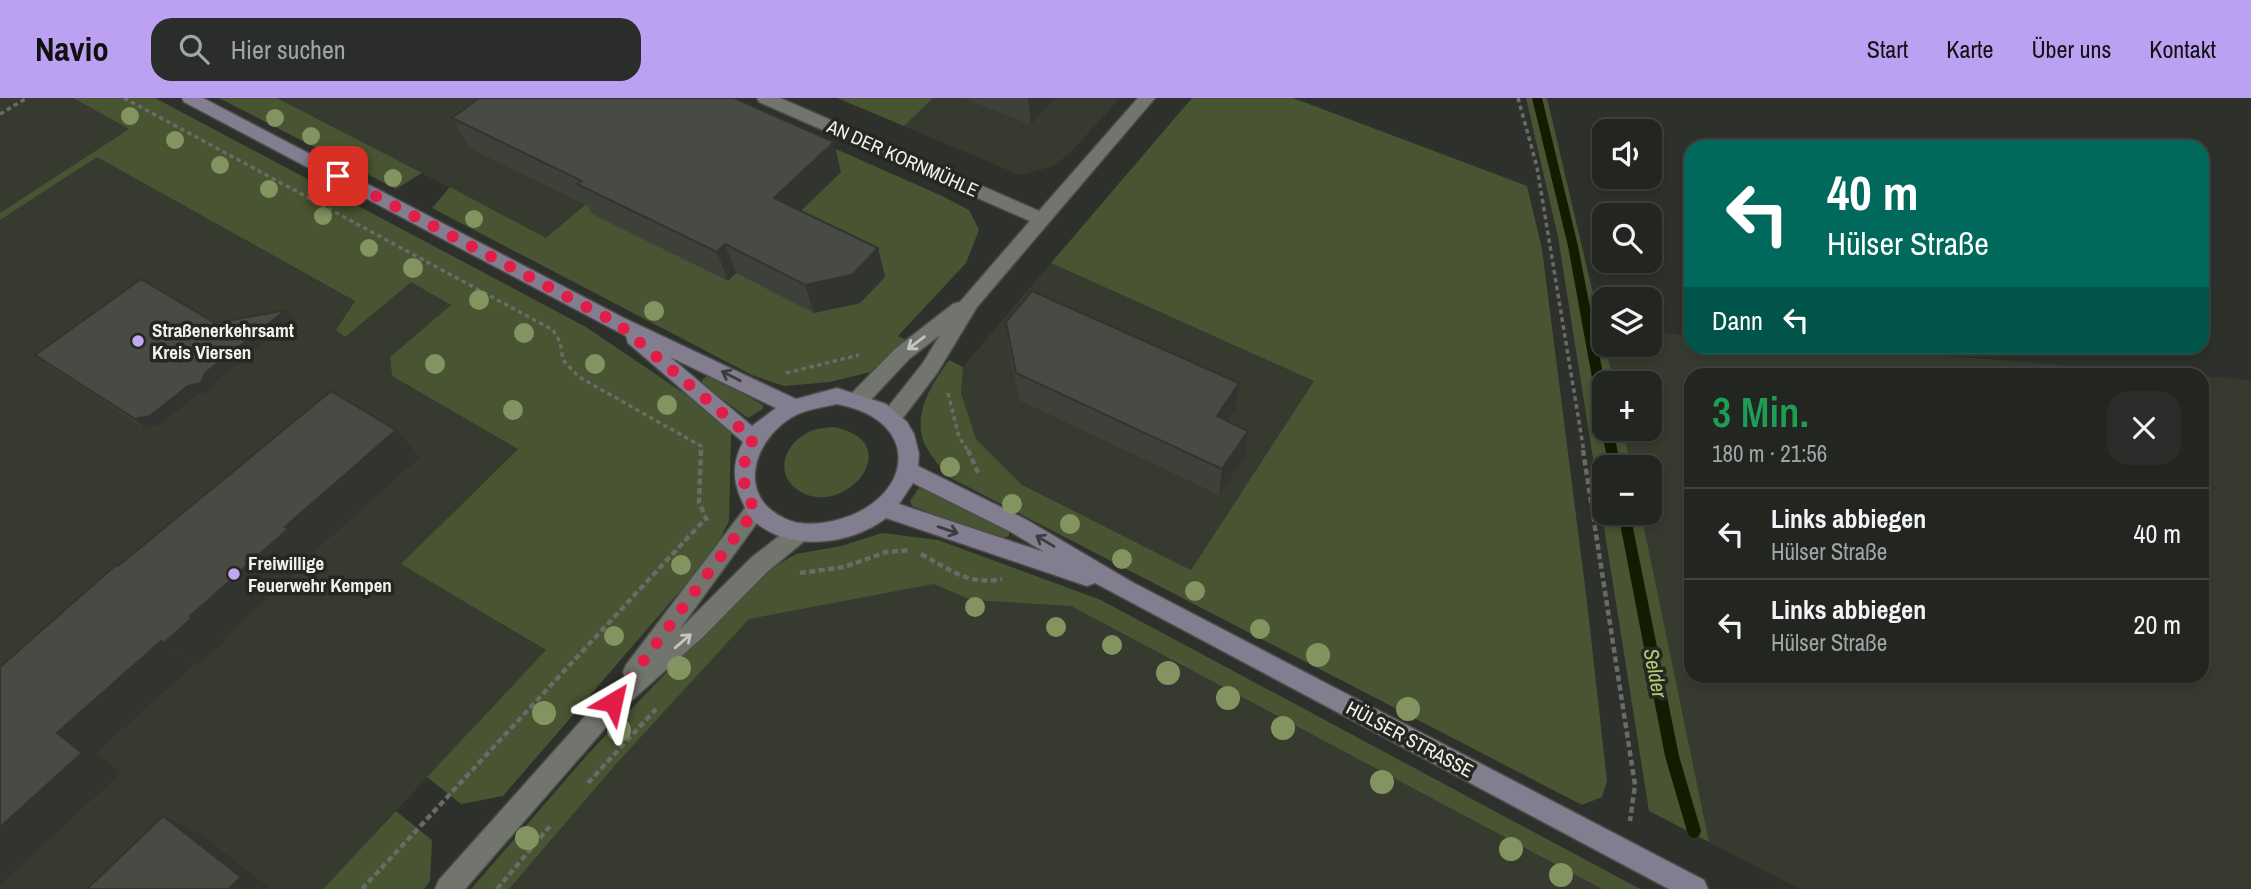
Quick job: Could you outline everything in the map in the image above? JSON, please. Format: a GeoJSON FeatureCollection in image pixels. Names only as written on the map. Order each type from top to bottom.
{"type":"FeatureCollection","features":[{"type":"Feature","properties":{"kind":"main road"},"geometry":{"type":"LineString","coordinates":[[190,98],[617,323],[792,406]]}},
{"type":"Feature","properties":{"kind":"main road"},"geometry":{"type":"LineString","coordinates":[[617,323],[753,439]]}},
{"type":"Feature","properties":{"kind":"main road"},"geometry":{"type":"LineString","coordinates":[[837,396],[859,399],[877,406],[892,417],[904,433],[909,451],[907,470],[899,490],[883,508],[844,529],[822,533],[800,532],[774,525],[755,510],[746,494],[741,476],[744,457],[753,439],[770,420],[792,406],[814,399],[837,396]]}},
{"type":"Feature","properties":{"kind":"main road","name":"HÜLSER STRASSE"},"geometry":{"type":"LineString","coordinates":[[907,470],[1019,526],[1124,589],[1695,889]]}},
{"type":"Feature","properties":{"kind":"main road","name":"HÜLSER STRASSE"},"geometry":{"type":"LineString","coordinates":[[883,508],[1124,589]]}},
{"type":"Feature","properties":{"kind":"street","name":"AN DER KORNMÜHLE"},"geometry":{"type":"LineString","coordinates":[[765,98],[1041,219]]}},
{"type":"Feature","properties":{"kind":"street"},"geometry":{"type":"LineString","coordinates":[[892,417],[930,368],[970,302],[1147,98]]}},
{"type":"Feature","properties":{"kind":"street"},"geometry":{"type":"LineString","coordinates":[[859,399],[902,354],[970,302]]}},
{"type":"Feature","properties":{"kind":"street"},"geometry":{"type":"LineString","coordinates":[[448,889],[613,702],[755,510]]}},
{"type":"Feature","properties":{"kind":"street"},"geometry":{"type":"LineString","coordinates":[[613,702],[696,629],[759,565],[800,532]]}},
{"type":"Feature","properties":{"kind":"path"},"geometry":{"type":"LineString","coordinates":[[0,114],[27,98]]}},
{"type":"Feature","properties":{"kind":"path"},"geometry":{"type":"LineString","coordinates":[[1518,98],[1537,167],[1635,785],[1627,853]]}},
{"type":"Feature","properties":{"kind":"path"},"geometry":{"type":"LineString","coordinates":[[362,889],[706,518]]}},
{"type":"Feature","properties":{"kind":"path"},"geometry":{"type":"LineString","coordinates":[[579,793],[662,703]]}},
{"type":"Feature","properties":{"kind":"path"},"geometry":{"type":"LineString","coordinates":[[497,889],[551,825]]}},
{"type":"Feature","properties":{"kind":"shaded area"},"geometry":{"type":"Polygon","coordinates":[[[0,98],[73,98],[129,129],[0,213],[0,98]]]}},
{"type":"Feature","properties":{"kind":"shaded area"},"geometry":{"type":"Polygon","coordinates":[[[277,98],[712,98],[546,238],[277,98]]]}},
{"type":"Feature","properties":{"kind":"shaded area"},"geometry":{"type":"Polygon","coordinates":[[[933,98],[1120,98],[1073,150],[1054,166],[1020,175],[904,126],[933,98]]]}},
{"type":"Feature","properties":{"kind":"shaded area"},"geometry":{"type":"Polygon","coordinates":[[[97,157],[355,301],[336,330],[411,282],[451,305],[390,357],[392,376],[518,448],[401,564],[546,650],[323,889],[0,889],[0,220],[97,157]]]}},
{"type":"Feature","properties":{"kind":"shaded area"},"geometry":{"type":"Polygon","coordinates":[[[1051,263],[1314,381],[1191,570],[1022,485],[976,439],[961,393],[963,367],[1051,263]]]}},
{"type":"Feature","properties":{"kind":"shaded area"},"geometry":{"type":"Polygon","coordinates":[[[1662,333],[1684,335],[1684,354],[1922,354],[2103,368],[1684,368],[1684,683],[2209,683],[2209,377],[2251,380],[2251,889],[1800,889],[1709,842],[1643,525],[1662,525],[1662,455],[1628,455],[1626,441],[1662,441],[1662,371],[1611,371],[1609,357],[1662,357],[1662,333]]]}},
{"type":"Feature","properties":{"kind":"shaded area"},"geometry":{"type":"Polygon","coordinates":[[[934,584],[971,600],[1071,606],[1602,889],[509,889],[617,763],[749,619],[934,584]]]}},
{"type":"Feature","properties":{"kind":"green space"},"geometry":{"type":"Polygon","coordinates":[[[73,98],[155,98],[586,327],[710,411],[731,433],[729,521],[712,554],[503,796],[461,804],[427,777],[546,650],[401,564],[518,449],[392,376],[390,357],[451,305],[411,282],[345,337],[336,330],[355,301],[97,157],[0,220],[0,213],[129,129],[73,98]]]}},
{"type":"Feature","properties":{"kind":"green space"},"geometry":{"type":"Polygon","coordinates":[[[219,98],[277,98],[422,173],[396,189],[219,98]]]}},
{"type":"Feature","properties":{"kind":"green space"},"geometry":{"type":"Polygon","coordinates":[[[712,98],[721,98],[969,210],[979,230],[966,263],[898,336],[906,340],[870,372],[830,382],[784,386],[752,375],[432,208],[450,187],[546,238],[712,98]]]}},
{"type":"Feature","properties":{"kind":"green space"},"geometry":{"type":"Polygon","coordinates":[[[837,98],[933,98],[904,126],[837,98]]]}},
{"type":"Feature","properties":{"kind":"green space"},"geometry":{"type":"Polygon","coordinates":[[[1192,98],[1293,98],[1527,186],[1542,249],[1587,602],[1607,781],[1602,797],[1582,805],[947,476],[927,449],[921,429],[923,408],[931,388],[949,360],[963,367],[961,393],[976,439],[1022,485],[1191,570],[1314,381],[1051,263],[1192,98]]]}},
{"type":"Feature","properties":{"kind":"green space"},"geometry":{"type":"Polygon","coordinates":[[[1526,98],[1547,98],[1592,289],[1592,357],[1608,357],[1611,371],[1592,371],[1592,441],[1626,441],[1628,455],[1593,455],[1558,237],[1526,98]]]}},
{"type":"Feature","properties":{"kind":"green space"},"geometry":{"type":"Polygon","coordinates":[[[712,376],[763,405],[763,409],[748,418],[703,385],[702,380],[712,376]]]}},
{"type":"Feature","properties":{"kind":"green space"},"geometry":{"type":"Polygon","coordinates":[[[833,427],[855,435],[867,447],[868,461],[863,474],[851,487],[836,495],[819,497],[801,492],[793,486],[785,473],[784,465],[789,449],[809,432],[833,427]]]}},
{"type":"Feature","properties":{"kind":"green space"},"geometry":{"type":"Polygon","coordinates":[[[923,488],[1009,531],[1009,536],[999,539],[912,506],[910,501],[918,489],[923,488]]]}},
{"type":"Feature","properties":{"kind":"green space"},"geometry":{"type":"Polygon","coordinates":[[[1604,525],[1643,525],[1709,842],[1649,811],[1604,525]]]}},
{"type":"Feature","properties":{"kind":"green space"},"geometry":{"type":"Polygon","coordinates":[[[882,533],[938,540],[1101,600],[1640,889],[1602,889],[1071,606],[971,600],[934,584],[749,619],[617,763],[509,889],[471,889],[588,754],[760,575],[796,554],[841,546],[882,533]]]}},
{"type":"Feature","properties":{"kind":"green space"},"geometry":{"type":"Polygon","coordinates":[[[396,811],[432,840],[430,881],[424,889],[323,889],[396,811]]]}},
{"type":"Feature","properties":{"kind":"building"},"geometry":{"type":"Polygon","coordinates":[[[479,98],[734,98],[834,142],[774,198],[878,248],[852,275],[805,285],[725,244],[717,252],[577,184],[582,181],[452,118],[479,98]]]}},
{"type":"Feature","properties":{"kind":"building"},"geometry":{"type":"Polygon","coordinates":[[[141,279],[215,323],[286,310],[205,373],[201,383],[188,386],[150,416],[135,419],[35,355],[141,279]]]}},
{"type":"Feature","properties":{"kind":"building"},"geometry":{"type":"Polygon","coordinates":[[[1032,291],[1239,383],[1217,416],[1248,431],[1222,469],[1016,373],[1006,322],[1032,291]]]}},
{"type":"Feature","properties":{"kind":"building"},"geometry":{"type":"Polygon","coordinates":[[[331,391],[396,430],[285,527],[288,529],[190,616],[193,617],[164,643],[161,641],[57,733],[82,753],[0,827],[0,667],[117,564],[118,566],[331,391]]]}},
{"type":"Feature","properties":{"kind":"building"},"geometry":{"type":"Polygon","coordinates":[[[163,816],[241,877],[229,889],[87,889],[163,816]]]}},
{"type":"Feature","properties":{"kind":"waterway","name":"Selder"},"geometry":{"type":"LineString","coordinates":[[1537,98],[1573,246],[1597,371]]}},
{"type":"Feature","properties":{"kind":"waterway","name":"Selder"},"geometry":{"type":"LineString","coordinates":[[1610,441],[1612,455]]}},
{"type":"Feature","properties":{"kind":"waterway","name":"Selder"},"geometry":{"type":"LineString","coordinates":[[1626,525],[1672,756],[1694,831]]}},
{"type":"Feature","properties":{"kind":"place","name":"Straßenerkehrsamt Kreis Viersen"},"geometry":{"type":"Point","coordinates":[138,341]}},
{"type":"Feature","properties":{"kind":"place","name":"Freiwillige Feuerwehr Kempen"},"geometry":{"type":"Point","coordinates":[234,574]}},
{"type":"Feature","properties":{"kind":"route"},"geometry":{"type":"LineString","coordinates":[[338,176],[617,323],[753,439],[744,457],[741,476],[746,494],[755,510],[613,702]]}}]}
